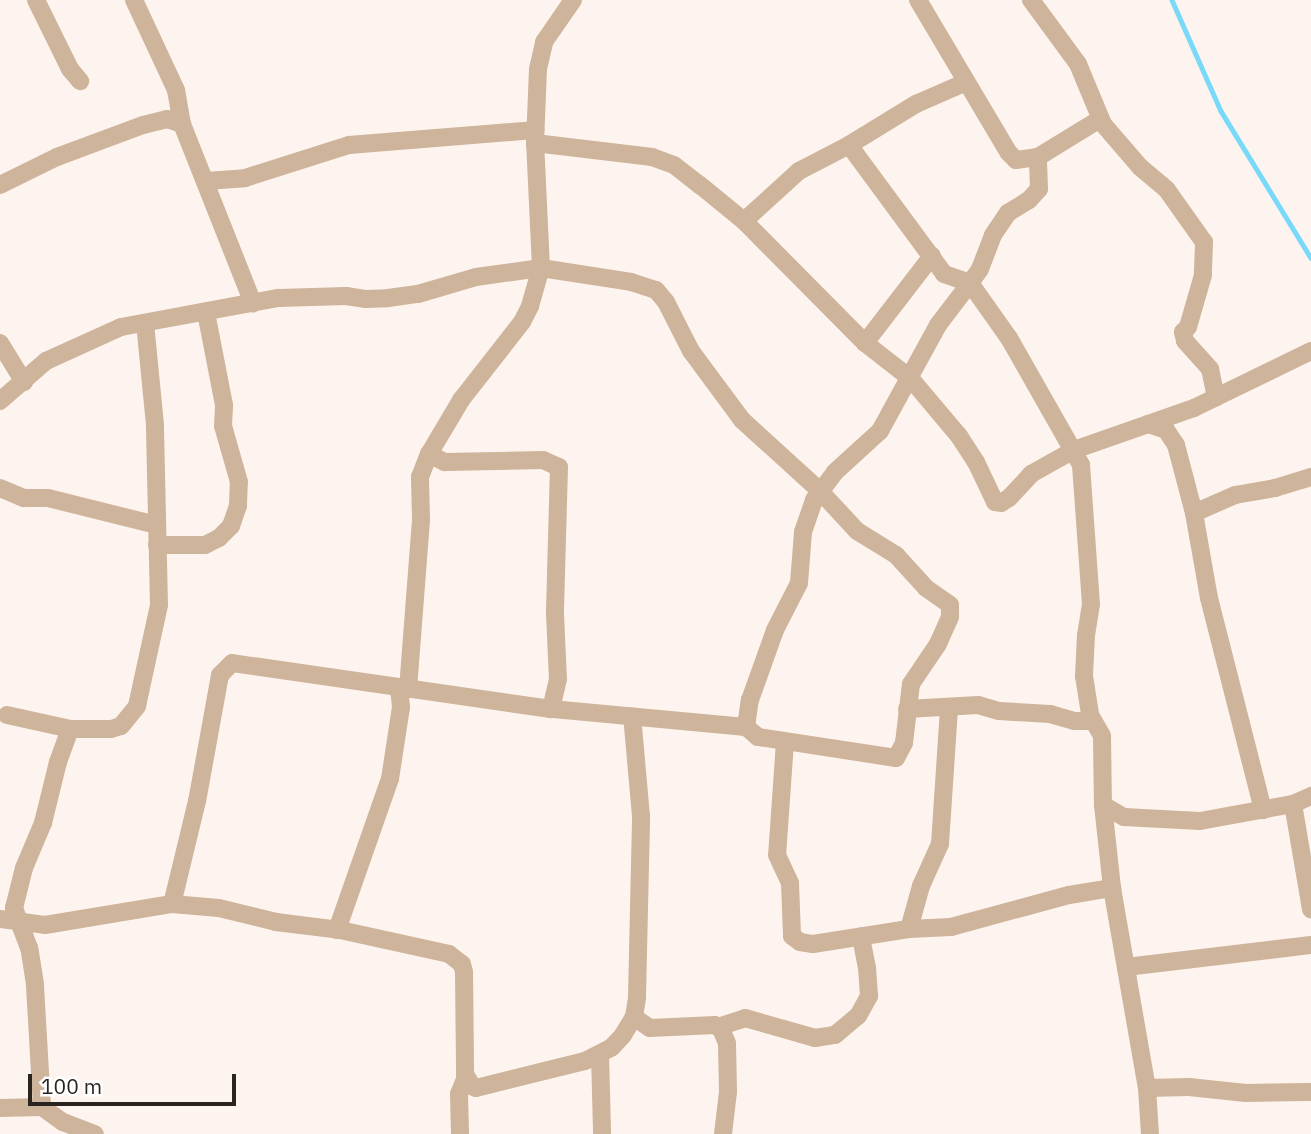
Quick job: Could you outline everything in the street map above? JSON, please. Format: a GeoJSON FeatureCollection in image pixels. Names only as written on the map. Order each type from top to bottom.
{"type":"FeatureCollection","features":[{"type":"Feature","properties":{"kind":"street"},"geometry":{"type":"LineString","coordinates":[[36,0],[70,69],[80,81]]}},
{"type":"Feature","properties":{"kind":"street"},"geometry":{"type":"LineString","coordinates":[[134,0],[176,90],[182,124],[253,303]]}},
{"type":"Feature","properties":{"kind":"street"},"geometry":{"type":"LineString","coordinates":[[337,930],[390,779],[404,689],[421,519],[420,477],[429,454],[461,400],[522,322],[530,306],[541,268],[535,136],[538,69],[544,43],[573,0]]}},
{"type":"Feature","properties":{"kind":"street"},"geometry":{"type":"LineString","coordinates":[[918,0],[1009,153],[1022,161],[1038,157],[1100,119]]}},
{"type":"Feature","properties":{"kind":"street"},"geometry":{"type":"LineString","coordinates":[[1031,0],[1078,64],[1100,119],[1140,167],[1167,190],[1203,242],[1203,275],[1188,327],[1183,332],[1185,341],[1210,369],[1216,397]]}},
{"type":"Feature","properties":{"kind":"street"},"geometry":{"type":"LineString","coordinates":[[744,221],[799,171],[849,145],[916,104],[966,82]]}},
{"type":"Feature","properties":{"kind":"street"},"geometry":{"type":"LineString","coordinates":[[0,185],[57,157],[143,125],[167,119],[182,124]]}},
{"type":"Feature","properties":{"kind":"street"},"geometry":{"type":"LineString","coordinates":[[206,181],[246,178],[349,145],[535,136],[653,157],[674,165],[744,221],[865,343],[911,379],[959,436],[976,462],[995,502],[1001,503],[1031,474],[1074,450],[1216,397],[1311,351]]}},
{"type":"Feature","properties":{"kind":"street"},"geometry":{"type":"LineString","coordinates":[[849,145],[944,274],[970,282],[1009,338],[1081,466],[1091,604],[1084,676],[1093,721],[1099,726],[1102,736],[1103,805],[1112,888],[1147,1088],[1150,1134]]}},
{"type":"Feature","properties":{"kind":"street"},"geometry":{"type":"LineString","coordinates":[[746,727],[750,700],[775,630],[799,583],[806,518],[820,491],[851,455],[880,430],[911,379],[938,325],[980,269],[993,235],[1008,213],[1029,200],[1039,189],[1038,157]]}},
{"type":"Feature","properties":{"kind":"street"},"geometry":{"type":"LineString","coordinates":[[865,343],[932,256]]}},
{"type":"Feature","properties":{"kind":"street"},"geometry":{"type":"LineString","coordinates":[[0,401],[55,356],[121,327],[278,298],[346,296],[365,299],[418,294],[476,277],[541,268],[631,282],[656,290],[666,302],[691,351],[726,401],[820,491],[857,531],[896,555],[926,588],[950,605],[950,617],[930,658],[911,684],[904,743],[896,758],[758,737],[746,727],[551,709],[404,689],[239,662],[227,666],[220,676],[197,801],[172,904]]}},
{"type":"Feature","properties":{"kind":"street"},"geometry":{"type":"LineString","coordinates":[[157,545],[205,545],[219,538],[231,526],[238,506],[239,482],[223,426],[224,405],[206,312]]}},
{"type":"Feature","properties":{"kind":"street"},"geometry":{"type":"LineString","coordinates":[[7,715],[70,729],[121,726],[137,706],[159,605],[155,425],[145,323]]}},
{"type":"Feature","properties":{"kind":"street"},"geometry":{"type":"LineString","coordinates":[[0,344],[24,382]]}},
{"type":"Feature","properties":{"kind":"street"},"geometry":{"type":"LineString","coordinates":[[1148,424],[1162,427],[1171,434],[1194,513],[1206,587],[1262,810]]}},
{"type":"Feature","properties":{"kind":"street"},"geometry":{"type":"LineString","coordinates":[[429,454],[445,463],[543,460],[559,467],[555,614],[558,679],[551,709]]}},
{"type":"Feature","properties":{"kind":"street"},"geometry":{"type":"LineString","coordinates":[[1194,513],[1235,495],[1275,488],[1311,477]]}},
{"type":"Feature","properties":{"kind":"street"},"geometry":{"type":"LineString","coordinates":[[0,488],[24,498],[48,498],[156,525]]}},
{"type":"Feature","properties":{"kind":"street"},"geometry":{"type":"LineString","coordinates":[[907,709],[949,709],[978,705],[999,711],[1051,714],[1074,721],[1093,721]]}},
{"type":"Feature","properties":{"kind":"street"},"geometry":{"type":"LineString","coordinates":[[909,929],[921,886],[940,844],[949,709]]}},
{"type":"Feature","properties":{"kind":"street"},"geometry":{"type":"LineString","coordinates":[[466,1077],[476,1088],[600,1055],[612,1047],[634,1017],[641,922],[641,829],[632,716]]}},
{"type":"Feature","properties":{"kind":"street"},"geometry":{"type":"LineString","coordinates":[[42,1107],[36,984],[21,922],[14,908],[24,868],[43,823],[58,762],[70,729]]}},
{"type":"Feature","properties":{"kind":"street"},"geometry":{"type":"LineString","coordinates":[[785,741],[777,855],[790,883],[792,936],[800,942],[813,944],[909,929],[951,927],[1009,914],[1069,895],[1112,888]]}},
{"type":"Feature","properties":{"kind":"street"},"geometry":{"type":"LineString","coordinates":[[1103,805],[1124,817],[1188,821],[1233,817],[1293,804],[1311,796]]}},
{"type":"Feature","properties":{"kind":"street"},"geometry":{"type":"LineString","coordinates":[[1293,804],[1311,909]]}},
{"type":"Feature","properties":{"kind":"street"},"geometry":{"type":"LineString","coordinates":[[0,919],[45,925],[172,904],[219,908],[276,922],[337,930],[449,954],[463,964],[466,1077],[459,1094],[460,1134]]}},
{"type":"Feature","properties":{"kind":"street"},"geometry":{"type":"LineString","coordinates":[[634,1017],[650,1028],[718,1027],[746,1018],[815,1038],[835,1035],[858,1016],[869,996],[861,937]]}},
{"type":"Feature","properties":{"kind":"street"},"geometry":{"type":"LineString","coordinates":[[1126,967],[1311,945]]}},
{"type":"Feature","properties":{"kind":"street"},"geometry":{"type":"LineString","coordinates":[[718,1027],[727,1043],[728,1092],[723,1134]]}},
{"type":"Feature","properties":{"kind":"street"},"geometry":{"type":"LineString","coordinates":[[600,1055],[602,1134]]}},
{"type":"Feature","properties":{"kind":"street"},"geometry":{"type":"LineString","coordinates":[[1147,1088],[1189,1087],[1246,1093],[1311,1092]]}},
{"type":"Feature","properties":{"kind":"street"},"geometry":{"type":"LineString","coordinates":[[0,1108],[42,1107],[63,1122],[95,1134]]}},
{"type":"Feature","properties":{"kind":"waterway"},"geometry":{"type":"LineString","coordinates":[[1172,0],[1221,111],[1311,258]]}}]}
